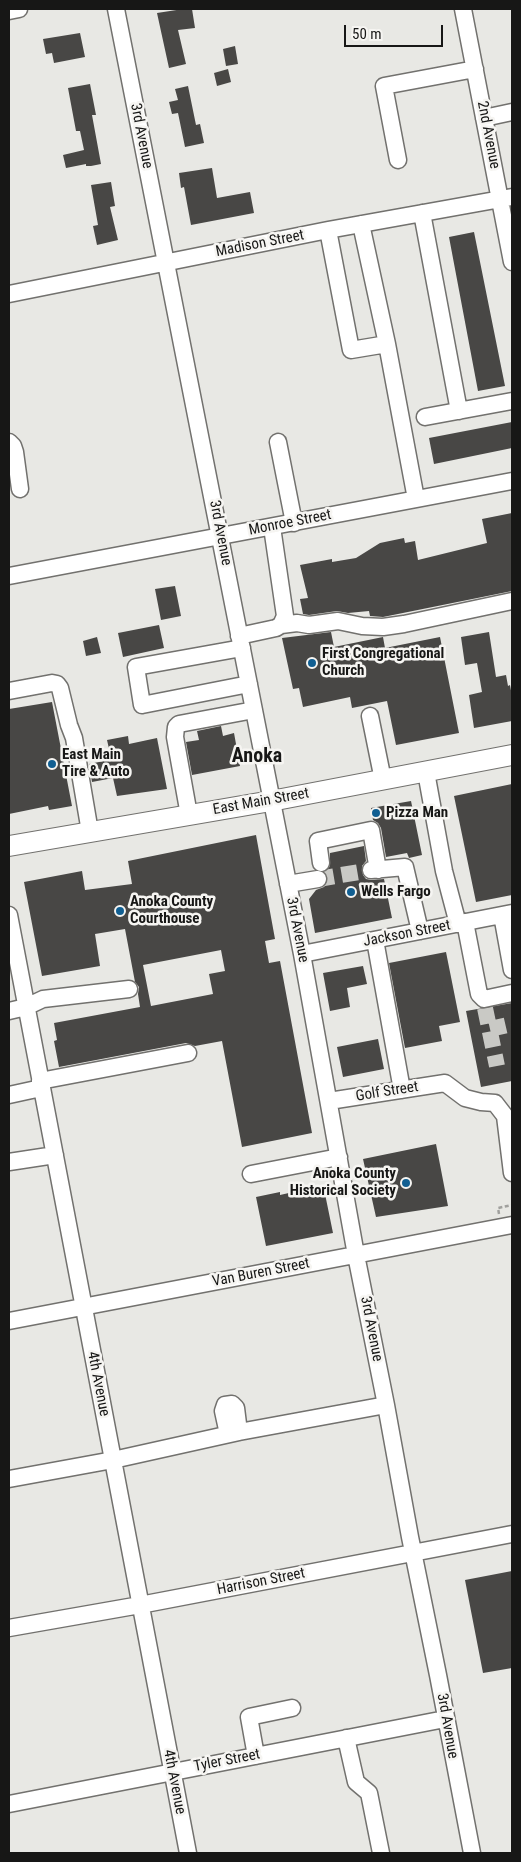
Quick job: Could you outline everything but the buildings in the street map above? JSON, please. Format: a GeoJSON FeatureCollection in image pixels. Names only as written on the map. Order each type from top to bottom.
{"type":"FeatureCollection","features":[{"type":"Feature","properties":{"kind":"main road","name":"East Main Street"},"geometry":{"type":"LineString","coordinates":[[9,846],[383,780],[512,755]]}},
{"type":"Feature","properties":{"kind":"street"},"geometry":{"type":"LineString","coordinates":[[9,11],[19,9]]}},
{"type":"Feature","properties":{"kind":"street","name":"3rd Avenue"},"geometry":{"type":"LineString","coordinates":[[116,9],[302,954],[356,1256],[472,1853]]}},
{"type":"Feature","properties":{"kind":"street","name":"2nd Avenue"},"geometry":{"type":"LineString","coordinates":[[463,9],[484,118],[506,198],[512,262]]}},
{"type":"Feature","properties":{"kind":"street"},"geometry":{"type":"LineString","coordinates":[[398,160],[384,86],[474,69]]}},
{"type":"Feature","properties":{"kind":"street"},"geometry":{"type":"LineString","coordinates":[[484,118],[512,112]]}},
{"type":"Feature","properties":{"kind":"street","name":"Madison Street"},"geometry":{"type":"LineString","coordinates":[[9,294],[328,230],[506,198]]}},
{"type":"Feature","properties":{"kind":"street"},"geometry":{"type":"LineString","coordinates":[[422,213],[460,411]]}},
{"type":"Feature","properties":{"kind":"street"},"geometry":{"type":"LineString","coordinates":[[361,224],[387,344],[416,500]]}},
{"type":"Feature","properties":{"kind":"street"},"geometry":{"type":"LineString","coordinates":[[328,230],[351,350],[387,344]]}},
{"type":"Feature","properties":{"kind":"street"},"geometry":{"type":"LineString","coordinates":[[425,417],[512,401]]}},
{"type":"Feature","properties":{"kind":"street"},"geometry":{"type":"LineString","coordinates":[[9,442],[15,452],[20,489]]}},
{"type":"Feature","properties":{"kind":"street"},"geometry":{"type":"LineString","coordinates":[[278,442],[294,523]]}},
{"type":"Feature","properties":{"kind":"street","name":"Monroe Street"},"geometry":{"type":"LineString","coordinates":[[9,576],[512,482]]}},
{"type":"Feature","properties":{"kind":"street"},"geometry":{"type":"LineString","coordinates":[[272,527],[285,616],[281,625]]}},
{"type":"Feature","properties":{"kind":"street"},"geometry":{"type":"LineString","coordinates":[[248,684],[142,704],[136,667],[241,642],[281,625],[297,623],[309,625],[338,621],[362,626],[404,624],[512,601]]}},
{"type":"Feature","properties":{"kind":"street"},"geometry":{"type":"LineString","coordinates":[[9,692],[52,683],[57,684],[60,688],[74,738],[90,832]]}},
{"type":"Feature","properties":{"kind":"street"},"geometry":{"type":"LineString","coordinates":[[189,815],[175,737],[176,728],[179,724],[254,710]]}},
{"type":"Feature","properties":{"kind":"street"},"geometry":{"type":"LineString","coordinates":[[370,716],[383,780]]}},
{"type":"Feature","properties":{"kind":"street"},"geometry":{"type":"LineString","coordinates":[[426,772],[444,871],[462,923],[479,994],[485,1003],[512,992]]}},
{"type":"Feature","properties":{"kind":"street"},"geometry":{"type":"LineString","coordinates":[[288,884],[319,871],[318,841],[371,830],[375,870],[405,867],[420,931]]}},
{"type":"Feature","properties":{"kind":"street"},"geometry":{"type":"LineString","coordinates":[[507,914],[512,970]]}},
{"type":"Feature","properties":{"kind":"street","name":"Jackson Street"},"geometry":{"type":"LineString","coordinates":[[302,954],[507,914]]}},
{"type":"Feature","properties":{"kind":"street","name":"4th Avenue"},"geometry":{"type":"LineString","coordinates":[[9,915],[13,966],[26,1007],[188,1853]]}},
{"type":"Feature","properties":{"kind":"street"},"geometry":{"type":"LineString","coordinates":[[375,940],[402,1090]]}},
{"type":"Feature","properties":{"kind":"street"},"geometry":{"type":"LineString","coordinates":[[9,1011],[26,1007],[43,999],[129,989]]}},
{"type":"Feature","properties":{"kind":"street"},"geometry":{"type":"LineString","coordinates":[[9,1094],[41,1084],[188,1053]]}},
{"type":"Feature","properties":{"kind":"street","name":"Golf Street"},"geometry":{"type":"LineString","coordinates":[[329,1101],[445,1083],[465,1098],[495,1103],[505,1116],[512,1172]]}},
{"type":"Feature","properties":{"kind":"street"},"geometry":{"type":"LineString","coordinates":[[9,1162],[54,1155]]}},
{"type":"Feature","properties":{"kind":"street"},"geometry":{"type":"LineString","coordinates":[[251,1174],[339,1157]]}},
{"type":"Feature","properties":{"kind":"street","name":"Van Buren Street"},"geometry":{"type":"LineString","coordinates":[[9,1321],[512,1225]]}},
{"type":"Feature","properties":{"kind":"street"},"geometry":{"type":"LineString","coordinates":[[9,1479],[113,1460],[234,1433],[386,1405]]}},
{"type":"Feature","properties":{"kind":"street"},"geometry":{"type":"LineString","coordinates":[[229,1409],[234,1433]]}},
{"type":"Feature","properties":{"kind":"street","name":"Harrison Street"},"geometry":{"type":"LineString","coordinates":[[9,1628],[512,1534]]}},
{"type":"Feature","properties":{"kind":"street"},"geometry":{"type":"LineString","coordinates":[[256,1756],[248,1716],[292,1708]]}},
{"type":"Feature","properties":{"kind":"street","name":"Tyler Street"},"geometry":{"type":"LineString","coordinates":[[9,1804],[445,1719]]}},
{"type":"Feature","properties":{"kind":"street"},"geometry":{"type":"LineString","coordinates":[[346,1738],[356,1782],[369,1793],[381,1853]]}},
{"type":"Feature","properties":{"kind":"path"},"geometry":{"type":"LineString","coordinates":[[498,1208],[512,1205]]}},
{"type":"Feature","properties":{"kind":"tunnel"},"geometry":{"type":"LineString","coordinates":[[318,879],[371,870]]}},
{"type":"Feature","properties":{"kind":"tunnel"},"geometry":{"type":"LineString","coordinates":[[485,1008],[497,1066]]}},
{"type":"Feature","properties":{"kind":"tunnel"},"geometry":{"type":"LineString","coordinates":[[490,1029],[512,1024]]}},
{"type":"Feature","properties":{"kind":"place","name":"First Congregational Church"},"geometry":{"type":"Point","coordinates":[312,663]}},
{"type":"Feature","properties":{"kind":"place","name":"East Main Tire & Auto"},"geometry":{"type":"Point","coordinates":[52,764]}},
{"type":"Feature","properties":{"kind":"place","name":"Pizza Man"},"geometry":{"type":"Point","coordinates":[376,813]}},
{"type":"Feature","properties":{"kind":"place","name":"Wells Fargo"},"geometry":{"type":"Point","coordinates":[351,892]}},
{"type":"Feature","properties":{"kind":"place","name":"Anoka County Courthouse"},"geometry":{"type":"Point","coordinates":[120,911]}},
{"type":"Feature","properties":{"kind":"place","name":"Anoka County Historical Society"},"geometry":{"type":"Point","coordinates":[406,1183]}},
{"type":"Feature","properties":{"kind":"district","name":"Anoka"},"geometry":{"type":"Point","coordinates":[257,757]}}]}
